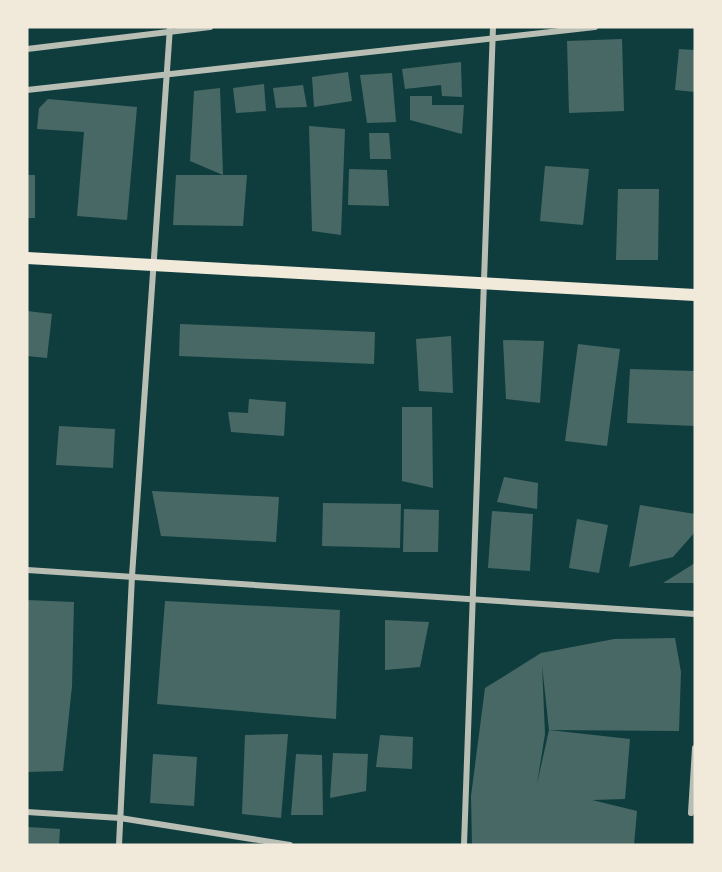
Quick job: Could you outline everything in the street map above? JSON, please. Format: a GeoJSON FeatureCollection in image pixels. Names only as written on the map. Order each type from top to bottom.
{"type":"FeatureCollection","features":[{"type":"Feature","properties":{"kind":"main road"},"geometry":{"type":"LineString","coordinates":[[27,258],[695,295]]}},
{"type":"Feature","properties":{"kind":"street"},"geometry":{"type":"LineString","coordinates":[[27,49],[170,29],[210,27]]}},
{"type":"Feature","properties":{"kind":"street"},"geometry":{"type":"LineString","coordinates":[[464,845],[493,27]]}},
{"type":"Feature","properties":{"kind":"street"},"geometry":{"type":"LineString","coordinates":[[27,90],[595,27]]}},
{"type":"Feature","properties":{"kind":"street"},"geometry":{"type":"LineString","coordinates":[[119,845],[132,576],[170,29]]}},
{"type":"Feature","properties":{"kind":"street"},"geometry":{"type":"LineString","coordinates":[[27,570],[695,614]]}},
{"type":"Feature","properties":{"kind":"street"},"geometry":{"type":"LineString","coordinates":[[691,813],[695,748]]}},
{"type":"Feature","properties":{"kind":"street"},"geometry":{"type":"LineString","coordinates":[[27,812],[120,818],[290,845]]}},
{"type":"Feature","properties":{"kind":"building"},"geometry":{"type":"Polygon","coordinates":[[[622,39],[624,111],[569,113],[567,41],[622,39]]]}},
{"type":"Feature","properties":{"kind":"building"},"geometry":{"type":"Polygon","coordinates":[[[679,49],[695,50],[695,92],[675,90],[679,49]]]}},
{"type":"Feature","properties":{"kind":"building"},"geometry":{"type":"Polygon","coordinates":[[[461,62],[462,97],[442,96],[441,85],[405,89],[402,69],[461,62]]]}},
{"type":"Feature","properties":{"kind":"building"},"geometry":{"type":"Polygon","coordinates":[[[348,72],[352,101],[314,107],[312,77],[348,72]]]}},
{"type":"Feature","properties":{"kind":"building"},"geometry":{"type":"Polygon","coordinates":[[[392,73],[396,122],[367,123],[360,75],[392,73]]]}},
{"type":"Feature","properties":{"kind":"building"},"geometry":{"type":"Polygon","coordinates":[[[264,84],[266,111],[236,113],[233,88],[264,84]]]}},
{"type":"Feature","properties":{"kind":"building"},"geometry":{"type":"Polygon","coordinates":[[[303,85],[307,107],[276,108],[273,88],[303,85]]]}},
{"type":"Feature","properties":{"kind":"building"},"geometry":{"type":"Polygon","coordinates":[[[220,88],[223,175],[190,161],[194,91],[220,88]]]}},
{"type":"Feature","properties":{"kind":"building"},"geometry":{"type":"Polygon","coordinates":[[[410,96],[432,96],[432,105],[464,105],[462,134],[410,120],[410,96]]]}},
{"type":"Feature","properties":{"kind":"building"},"geometry":{"type":"Polygon","coordinates":[[[48,99],[137,107],[127,220],[77,216],[84,132],[37,129],[39,108],[48,99]]]}},
{"type":"Feature","properties":{"kind":"building"},"geometry":{"type":"Polygon","coordinates":[[[309,126],[345,129],[341,235],[312,231],[309,126]]]}},
{"type":"Feature","properties":{"kind":"building"},"geometry":{"type":"Polygon","coordinates":[[[369,133],[389,133],[391,159],[370,159],[369,133]]]}},
{"type":"Feature","properties":{"kind":"building"},"geometry":{"type":"Polygon","coordinates":[[[545,166],[589,169],[583,225],[540,221],[545,166]]]}},
{"type":"Feature","properties":{"kind":"building"},"geometry":{"type":"Polygon","coordinates":[[[349,169],[387,170],[389,206],[348,205],[349,169]]]}},
{"type":"Feature","properties":{"kind":"building"},"geometry":{"type":"Polygon","coordinates":[[[27,175],[35,175],[35,218],[27,218],[27,175]]]}},
{"type":"Feature","properties":{"kind":"building"},"geometry":{"type":"Polygon","coordinates":[[[176,175],[247,175],[243,226],[173,225],[176,175]]]}},
{"type":"Feature","properties":{"kind":"building"},"geometry":{"type":"Polygon","coordinates":[[[618,189],[659,189],[658,260],[616,260],[618,189]]]}},
{"type":"Feature","properties":{"kind":"building"},"geometry":{"type":"Polygon","coordinates":[[[27,311],[52,314],[47,358],[27,356],[27,311]]]}},
{"type":"Feature","properties":{"kind":"building"},"geometry":{"type":"Polygon","coordinates":[[[180,324],[375,332],[374,364],[179,356],[180,324]]]}},
{"type":"Feature","properties":{"kind":"building"},"geometry":{"type":"Polygon","coordinates":[[[451,336],[453,393],[419,391],[416,339],[451,336]]]}},
{"type":"Feature","properties":{"kind":"building"},"geometry":{"type":"Polygon","coordinates":[[[503,340],[544,341],[540,403],[506,399],[503,340]]]}},
{"type":"Feature","properties":{"kind":"building"},"geometry":{"type":"Polygon","coordinates":[[[578,344],[620,349],[607,446],[565,441],[578,344]]]}},
{"type":"Feature","properties":{"kind":"building"},"geometry":{"type":"Polygon","coordinates":[[[630,369],[695,371],[695,426],[627,423],[630,369]]]}},
{"type":"Feature","properties":{"kind":"building"},"geometry":{"type":"Polygon","coordinates":[[[249,399],[286,402],[284,436],[231,432],[228,412],[248,413],[249,399]]]}},
{"type":"Feature","properties":{"kind":"building"},"geometry":{"type":"Polygon","coordinates":[[[402,407],[432,407],[433,488],[402,481],[402,407]]]}},
{"type":"Feature","properties":{"kind":"building"},"geometry":{"type":"Polygon","coordinates":[[[59,426],[115,429],[113,468],[56,465],[59,426]]]}},
{"type":"Feature","properties":{"kind":"building"},"geometry":{"type":"Polygon","coordinates":[[[504,477],[538,483],[537,509],[497,502],[504,477]]]}},
{"type":"Feature","properties":{"kind":"building"},"geometry":{"type":"Polygon","coordinates":[[[152,491],[279,497],[276,542],[161,536],[152,491]]]}},
{"type":"Feature","properties":{"kind":"building"},"geometry":{"type":"Polygon","coordinates":[[[323,503],[401,504],[400,548],[322,546],[323,503]]]}},
{"type":"Feature","properties":{"kind":"building"},"geometry":{"type":"Polygon","coordinates":[[[640,505],[695,514],[695,532],[673,557],[629,567],[640,505]]]}},
{"type":"Feature","properties":{"kind":"building"},"geometry":{"type":"Polygon","coordinates":[[[404,509],[439,510],[438,552],[403,552],[404,509]]]}},
{"type":"Feature","properties":{"kind":"building"},"geometry":{"type":"Polygon","coordinates":[[[492,511],[533,514],[530,571],[488,568],[492,511]]]}},
{"type":"Feature","properties":{"kind":"building"},"geometry":{"type":"Polygon","coordinates":[[[577,519],[608,525],[599,573],[569,568],[577,519]]]}},
{"type":"Feature","properties":{"kind":"building"},"geometry":{"type":"Polygon","coordinates":[[[695,563],[695,583],[663,583],[695,563]]]}},
{"type":"Feature","properties":{"kind":"building"},"geometry":{"type":"Polygon","coordinates":[[[27,600],[74,602],[72,686],[63,771],[27,772],[27,600]]]}},
{"type":"Feature","properties":{"kind":"building"},"geometry":{"type":"Polygon","coordinates":[[[165,601],[340,610],[336,719],[157,704],[165,601]]]}},
{"type":"Feature","properties":{"kind":"building"},"geometry":{"type":"Polygon","coordinates":[[[385,620],[429,622],[420,667],[385,670],[385,620]]]}},
{"type":"Feature","properties":{"kind":"building"},"geometry":{"type":"Polygon","coordinates":[[[675,638],[681,672],[679,731],[549,730],[630,739],[625,799],[592,800],[637,811],[634,845],[472,845],[471,796],[485,688],[541,653],[614,639],[675,638]],[[542,665],[545,734],[537,784],[549,730],[542,665]]]}},
{"type":"Feature","properties":{"kind":"building"},"geometry":{"type":"Polygon","coordinates":[[[288,734],[281,818],[242,814],[245,735],[288,734]]]}},
{"type":"Feature","properties":{"kind":"building"},"geometry":{"type":"Polygon","coordinates":[[[380,735],[413,737],[412,769],[376,767],[380,735]]]}},
{"type":"Feature","properties":{"kind":"building"},"geometry":{"type":"Polygon","coordinates":[[[333,753],[368,754],[366,791],[330,798],[333,753]]]}},
{"type":"Feature","properties":{"kind":"building"},"geometry":{"type":"Polygon","coordinates":[[[153,754],[197,757],[194,806],[150,803],[153,754]]]}},
{"type":"Feature","properties":{"kind":"building"},"geometry":{"type":"Polygon","coordinates":[[[296,754],[322,755],[323,815],[291,815],[296,754]]]}},
{"type":"Feature","properties":{"kind":"building"},"geometry":{"type":"Polygon","coordinates":[[[27,827],[60,829],[59,845],[27,845],[27,827]]]}}]}
